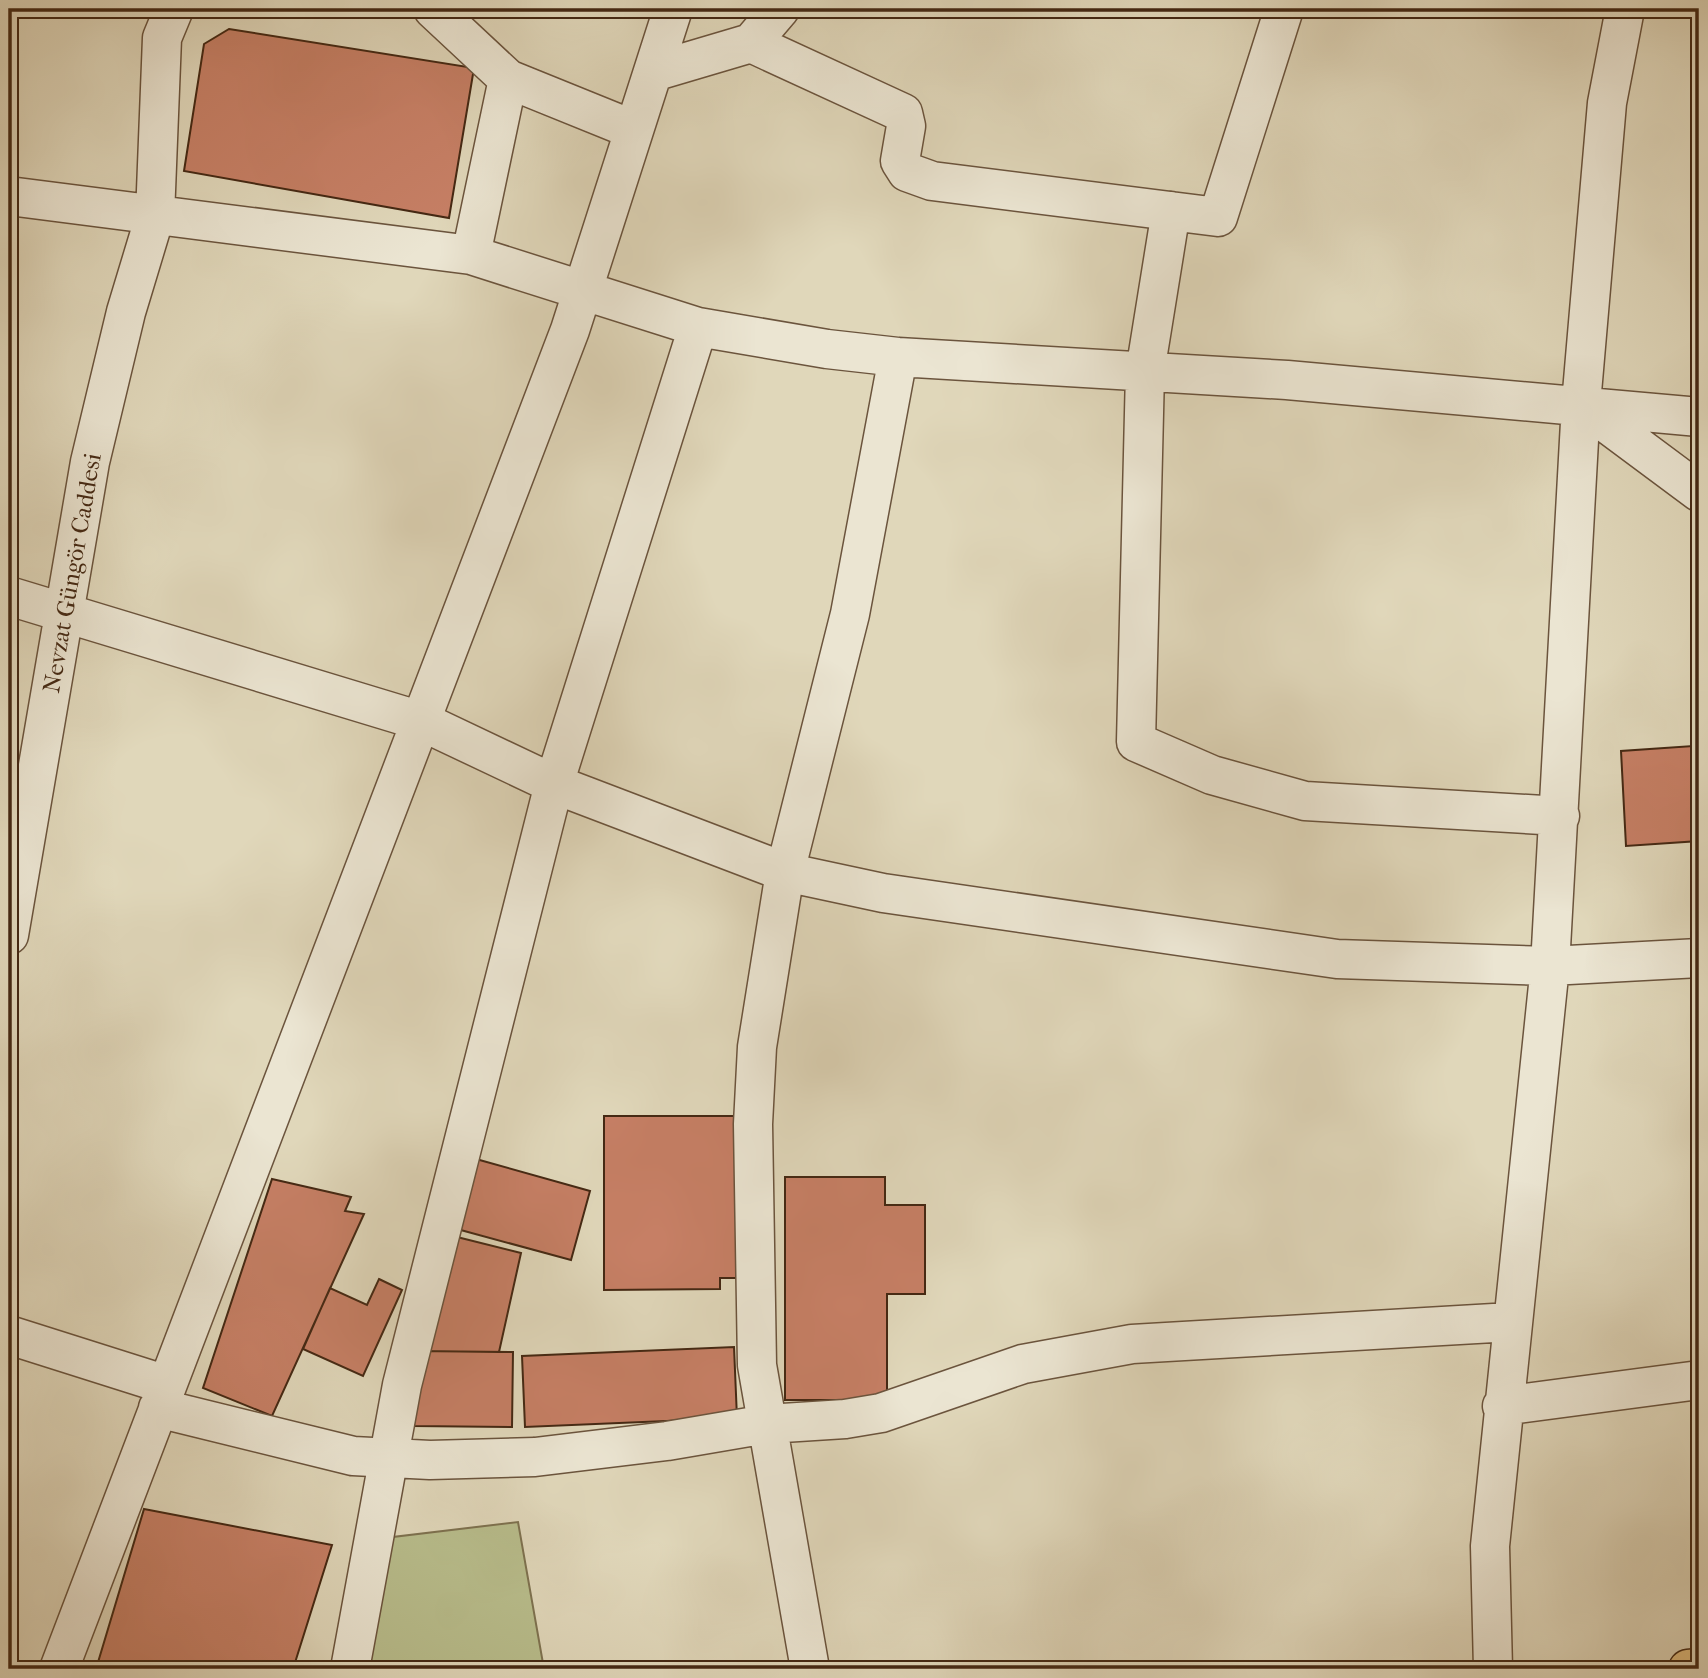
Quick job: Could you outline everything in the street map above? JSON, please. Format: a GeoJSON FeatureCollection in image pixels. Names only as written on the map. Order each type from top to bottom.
{"type":"FeatureCollection","features":[{"type":"Feature","properties":{"kind":"main road"},"geometry":{"type":"LineString","coordinates":[[1689,1669],[1699,1668]]}},
{"type":"Feature","properties":{"kind":"street"},"geometry":{"type":"LineString","coordinates":[[433,9],[508,79],[634,130]]}},
{"type":"Feature","properties":{"kind":"street"},"geometry":{"type":"LineString","coordinates":[[59,1669],[582,291],[673,9]]}},
{"type":"Feature","properties":{"kind":"street"},"geometry":{"type":"LineString","coordinates":[[653,72],[751,43],[780,9]]}},
{"type":"Feature","properties":{"kind":"street"},"geometry":{"type":"LineString","coordinates":[[751,43],[903,113],[906,126],[900,161],[907,172],[932,181],[1218,217],[1284,9]]}},
{"type":"Feature","properties":{"kind":"street"},"geometry":{"type":"LineString","coordinates":[[1493,1669],[1490,1546],[1502,1406],[1550,966],[1581,404],[1607,103],[1625,9]]}},
{"type":"Feature","properties":{"kind":"street","name":"Nevzat Güngör Caddesi"},"geometry":{"type":"LineString","coordinates":[[10,926],[90,462],[126,312],[155,216],[159,18]]}},
{"type":"Feature","properties":{"kind":"street"},"geometry":{"type":"LineString","coordinates":[[471,256],[508,79]]}},
{"type":"Feature","properties":{"kind":"street"},"geometry":{"type":"LineString","coordinates":[[9,196],[471,256],[698,327],[898,357],[1581,404],[1699,417]]}},
{"type":"Feature","properties":{"kind":"street"},"geometry":{"type":"LineString","coordinates":[[1171,211],[1145,372],[1136,741],[1212,775],[1305,801],[1560,816]]}},
{"type":"Feature","properties":{"kind":"street"},"geometry":{"type":"LineString","coordinates":[[350,1669],[402,1385],[554,784],[698,327]]}},
{"type":"Feature","properties":{"kind":"street"},"geometry":{"type":"LineString","coordinates":[[810,1669],[757,1366],[753,1124],[757,1047],[785,872],[850,614],[898,357]]}},
{"type":"Feature","properties":{"kind":"street"},"geometry":{"type":"LineString","coordinates":[[1581,404],[1699,492]]}},
{"type":"Feature","properties":{"kind":"street"},"geometry":{"type":"LineString","coordinates":[[9,596],[421,721],[554,784],[785,872],[909,897],[1337,959],[1550,966],[1699,958]]}},
{"type":"Feature","properties":{"kind":"street"},"geometry":{"type":"LineString","coordinates":[[9,1335],[163,1397],[353,1455],[390,1458],[535,1457],[667,1441],[767,1423],[845,1419],[881,1413],[1023,1364],[1132,1344],[1511,1322]]}},
{"type":"Feature","properties":{"kind":"street"},"geometry":{"type":"LineString","coordinates":[[1502,1406],[1699,1380]]}},
{"type":"Feature","properties":{"kind":"green space"},"geometry":{"type":"Polygon","coordinates":[[[518,1522],[544,1669],[360,1669],[393,1537],[518,1522]]]}},
{"type":"Feature","properties":{"kind":"building"},"geometry":{"type":"Polygon","coordinates":[[[229,29],[474,68],[449,218],[184,171],[204,44],[229,29]]]}},
{"type":"Feature","properties":{"kind":"building"},"geometry":{"type":"Polygon","coordinates":[[[1693,746],[1699,841],[1626,846],[1621,751],[1693,746]]]}},
{"type":"Feature","properties":{"kind":"building"},"geometry":{"type":"Polygon","coordinates":[[[604,1116],[736,1116],[736,1278],[720,1278],[720,1289],[604,1290],[604,1116]]]}},
{"type":"Feature","properties":{"kind":"building"},"geometry":{"type":"Polygon","coordinates":[[[476,1159],[590,1191],[571,1260],[457,1229],[476,1159]]]}},
{"type":"Feature","properties":{"kind":"building"},"geometry":{"type":"Polygon","coordinates":[[[785,1177],[885,1177],[885,1205],[925,1205],[925,1294],[887,1294],[887,1400],[785,1400],[785,1177]]]}},
{"type":"Feature","properties":{"kind":"building"},"geometry":{"type":"Polygon","coordinates":[[[272,1179],[351,1197],[345,1211],[364,1214],[272,1416],[203,1388],[272,1179]]]}},
{"type":"Feature","properties":{"kind":"building"},"geometry":{"type":"Polygon","coordinates":[[[449,1235],[521,1253],[499,1352],[422,1351],[449,1235]]]}},
{"type":"Feature","properties":{"kind":"building"},"geometry":{"type":"Polygon","coordinates":[[[379,1279],[402,1290],[363,1376],[303,1349],[330,1288],[367,1305],[379,1279]]]}},
{"type":"Feature","properties":{"kind":"building"},"geometry":{"type":"Polygon","coordinates":[[[734,1347],[737,1418],[525,1427],[522,1356],[734,1347]]]}},
{"type":"Feature","properties":{"kind":"building"},"geometry":{"type":"Polygon","coordinates":[[[414,1351],[513,1352],[512,1427],[413,1426],[414,1351]]]}},
{"type":"Feature","properties":{"kind":"building"},"geometry":{"type":"Polygon","coordinates":[[[144,1509],[332,1545],[293,1669],[96,1669],[144,1509]]]}}]}
